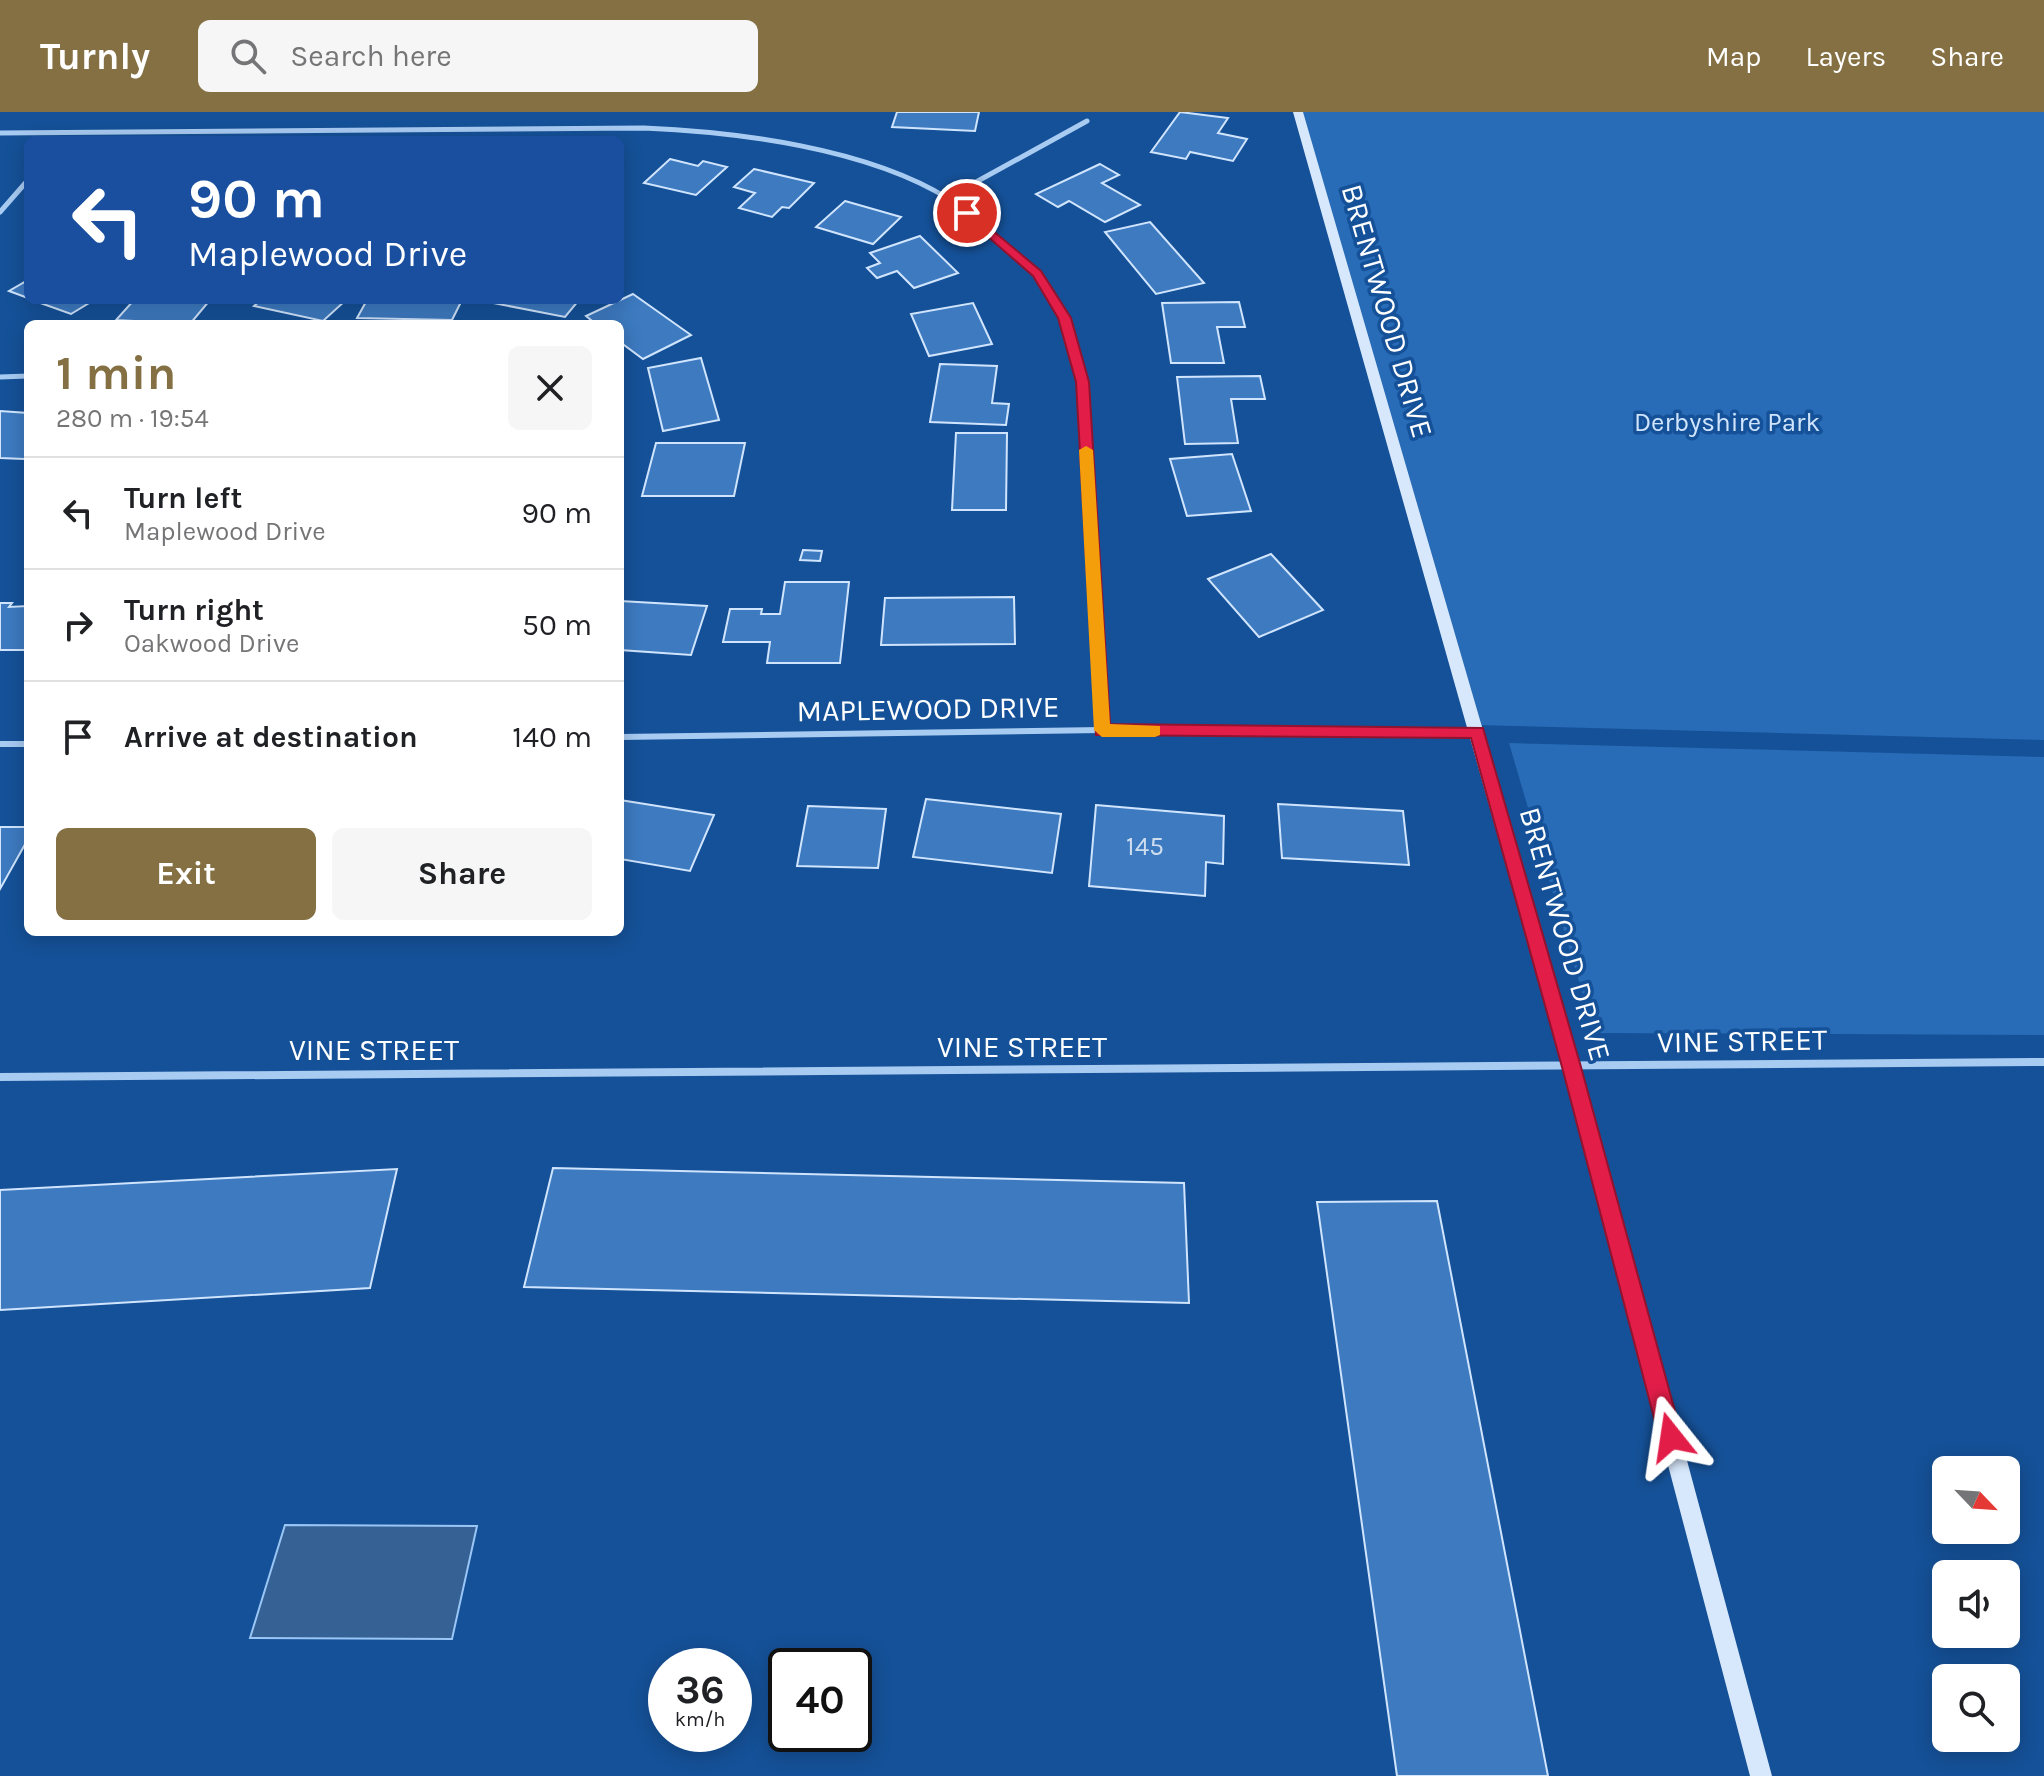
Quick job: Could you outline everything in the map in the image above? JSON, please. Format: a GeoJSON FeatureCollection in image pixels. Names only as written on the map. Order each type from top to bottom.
{"type":"FeatureCollection","features":[{"type":"Feature","properties":{"kind":"street","name":"BRENTWOOD DRIVE"},"geometry":{"type":"LineString","coordinates":[[1298,112],[1572,1067],[1761,1776]]}},
{"type":"Feature","properties":{"kind":"street"},"geometry":{"type":"LineString","coordinates":[[947,198],[1087,121]]}},
{"type":"Feature","properties":{"kind":"street"},"geometry":{"type":"LineString","coordinates":[[0,133],[644,128],[713,131],[838,155],[897,175],[947,198],[987,227],[1037,274],[1064,318],[1083,382],[1102,730]]}},
{"type":"Feature","properties":{"kind":"street"},"geometry":{"type":"LineString","coordinates":[[0,212],[24,185]]}},
{"type":"Feature","properties":{"kind":"street"},"geometry":{"type":"LineString","coordinates":[[0,377],[24,376]]}},
{"type":"Feature","properties":{"kind":"street","name":"MAPLEWOOD DRIVE"},"geometry":{"type":"LineString","coordinates":[[624,737],[1102,730],[1477,732]]}},
{"type":"Feature","properties":{"kind":"street"},"geometry":{"type":"LineString","coordinates":[[0,744],[24,744]]}},
{"type":"Feature","properties":{"kind":"street","name":"VINE STREET"},"geometry":{"type":"LineString","coordinates":[[0,1077],[2044,1062]]}},
{"type":"Feature","properties":{"kind":"green space","name":"Derbyshire Park"},"geometry":{"type":"Polygon","coordinates":[[[1298,112],[2044,112],[2044,740],[1476,725],[1298,112]]]}},
{"type":"Feature","properties":{"kind":"green space"},"geometry":{"type":"Polygon","coordinates":[[[1509,743],[2044,757],[2044,1035],[1594,1033],[1509,743]]]}},
{"type":"Feature","properties":{"kind":"shaded area"},"geometry":{"type":"Polygon","coordinates":[[[285,1525],[477,1526],[452,1639],[250,1638],[285,1525]]]}},
{"type":"Feature","properties":{"kind":"building"},"geometry":{"type":"Polygon","coordinates":[[[897,112],[979,112],[975,131],[892,127],[897,112]]]}},
{"type":"Feature","properties":{"kind":"building"},"geometry":{"type":"Polygon","coordinates":[[[1180,112],[1228,118],[1218,133],[1247,139],[1233,161],[1190,152],[1186,159],[1151,152],[1180,112]]]}},
{"type":"Feature","properties":{"kind":"building"},"geometry":{"type":"Polygon","coordinates":[[[670,159],[698,166],[703,161],[727,167],[696,195],[644,183],[670,159]]]}},
{"type":"Feature","properties":{"kind":"building"},"geometry":{"type":"Polygon","coordinates":[[[1100,164],[1119,175],[1102,183],[1140,205],[1105,222],[1069,201],[1058,207],[1036,194],[1100,164]]]}},
{"type":"Feature","properties":{"kind":"building"},"geometry":{"type":"Polygon","coordinates":[[[754,169],[814,183],[789,208],[782,207],[772,217],[739,208],[755,193],[734,187],[754,169]]]}},
{"type":"Feature","properties":{"kind":"building"},"geometry":{"type":"Polygon","coordinates":[[[845,201],[901,217],[873,244],[816,227],[845,201]]]}},
{"type":"Feature","properties":{"kind":"building"},"geometry":{"type":"Polygon","coordinates":[[[1150,222],[1204,283],[1156,294],[1105,232],[1150,222]]]}},
{"type":"Feature","properties":{"kind":"building"},"geometry":{"type":"Polygon","coordinates":[[[920,236],[958,273],[914,288],[897,271],[877,278],[867,268],[880,263],[870,253],[920,236]]]}},
{"type":"Feature","properties":{"kind":"building"},"geometry":{"type":"Polygon","coordinates":[[[24,282],[24,297],[9,291],[24,282]]]}},
{"type":"Feature","properties":{"kind":"building"},"geometry":{"type":"Polygon","coordinates":[[[633,294],[691,335],[643,359],[624,345],[624,320],[591,320],[586,316],[612,304],[624,304],[624,298],[633,294]]]}},
{"type":"Feature","properties":{"kind":"building"},"geometry":{"type":"Polygon","coordinates":[[[1239,302],[1245,327],[1217,327],[1224,363],[1171,363],[1162,303],[1239,302]]]}},
{"type":"Feature","properties":{"kind":"building"},"geometry":{"type":"Polygon","coordinates":[[[973,303],[992,344],[929,356],[911,314],[973,303]]]}},
{"type":"Feature","properties":{"kind":"building"},"geometry":{"type":"Polygon","coordinates":[[[43,304],[87,304],[71,314],[43,304]]]}},
{"type":"Feature","properties":{"kind":"building"},"geometry":{"type":"Polygon","coordinates":[[[130,304],[207,304],[193,320],[116,320],[130,304]]]}},
{"type":"Feature","properties":{"kind":"building"},"geometry":{"type":"Polygon","coordinates":[[[256,304],[342,304],[324,320],[254,306],[256,304]]]}},
{"type":"Feature","properties":{"kind":"building"},"geometry":{"type":"Polygon","coordinates":[[[365,304],[460,304],[452,320],[357,318],[365,304]]]}},
{"type":"Feature","properties":{"kind":"building"},"geometry":{"type":"Polygon","coordinates":[[[498,304],[576,304],[565,317],[498,304]]]}},
{"type":"Feature","properties":{"kind":"building"},"geometry":{"type":"Polygon","coordinates":[[[701,358],[719,420],[663,431],[648,368],[701,358]]]}},
{"type":"Feature","properties":{"kind":"building"},"geometry":{"type":"Polygon","coordinates":[[[940,364],[997,366],[992,403],[1009,404],[1006,425],[930,422],[940,364]]]}},
{"type":"Feature","properties":{"kind":"building"},"geometry":{"type":"Polygon","coordinates":[[[1260,376],[1265,399],[1231,399],[1238,443],[1185,444],[1177,377],[1260,376]]]}},
{"type":"Feature","properties":{"kind":"building"},"geometry":{"type":"Polygon","coordinates":[[[0,411],[24,413],[24,459],[0,458],[0,411]]]}},
{"type":"Feature","properties":{"kind":"building"},"geometry":{"type":"Polygon","coordinates":[[[956,433],[1007,433],[1006,510],[952,510],[956,433]]]}},
{"type":"Feature","properties":{"kind":"building"},"geometry":{"type":"Polygon","coordinates":[[[656,443],[745,443],[734,496],[642,496],[656,443]]]}},
{"type":"Feature","properties":{"kind":"building"},"geometry":{"type":"Polygon","coordinates":[[[1232,454],[1251,511],[1187,516],[1170,459],[1232,454]]]}},
{"type":"Feature","properties":{"kind":"building"},"geometry":{"type":"Polygon","coordinates":[[[803,550],[822,551],[820,561],[800,560],[803,550]]]}},
{"type":"Feature","properties":{"kind":"building"},"geometry":{"type":"Polygon","coordinates":[[[1271,554],[1323,610],[1259,637],[1208,579],[1271,554]]]}},
{"type":"Feature","properties":{"kind":"building"},"geometry":{"type":"Polygon","coordinates":[[[785,582],[849,582],[840,663],[767,663],[770,642],[723,642],[730,609],[762,609],[761,614],[780,614],[785,582]]]}},
{"type":"Feature","properties":{"kind":"building"},"geometry":{"type":"Polygon","coordinates":[[[1014,597],[1015,644],[881,645],[885,598],[1014,597]]]}},
{"type":"Feature","properties":{"kind":"building"},"geometry":{"type":"Polygon","coordinates":[[[624,601],[707,606],[691,655],[624,650],[624,601]]]}},
{"type":"Feature","properties":{"kind":"building"},"geometry":{"type":"Polygon","coordinates":[[[0,603],[12,603],[9,607],[24,606],[24,650],[0,650],[0,603]]]}},
{"type":"Feature","properties":{"kind":"building"},"geometry":{"type":"Polygon","coordinates":[[[926,799],[1061,814],[1052,873],[913,857],[926,799]]]}},
{"type":"Feature","properties":{"kind":"building"},"geometry":{"type":"Polygon","coordinates":[[[624,801],[714,815],[690,871],[624,860],[624,801]]]}},
{"type":"Feature","properties":{"kind":"building"},"geometry":{"type":"Polygon","coordinates":[[[1278,804],[1403,811],[1409,865],[1282,858],[1278,804]]]}},
{"type":"Feature","properties":{"kind":"building"},"geometry":{"type":"Polygon","coordinates":[[[1096,805],[1224,816],[1223,864],[1206,862],[1205,896],[1089,886],[1096,805]]]}},
{"type":"Feature","properties":{"kind":"building"},"geometry":{"type":"Polygon","coordinates":[[[808,806],[886,809],[878,868],[797,866],[808,806]]]}},
{"type":"Feature","properties":{"kind":"building"},"geometry":{"type":"Polygon","coordinates":[[[0,827],[24,827],[24,846],[0,889],[0,827]]]}},
{"type":"Feature","properties":{"kind":"building"},"geometry":{"type":"Polygon","coordinates":[[[553,1168],[1184,1183],[1189,1303],[524,1287],[553,1168]]]}},
{"type":"Feature","properties":{"kind":"building"},"geometry":{"type":"Polygon","coordinates":[[[397,1169],[370,1288],[0,1310],[0,1190],[397,1169]]]}},
{"type":"Feature","properties":{"kind":"building"},"geometry":{"type":"Polygon","coordinates":[[[1437,1201],[1548,1776],[1397,1776],[1317,1202],[1437,1201]]]}},
{"type":"Feature","properties":{"kind":"slow traffic"},"geometry":{"type":"LineString","coordinates":[[1086,450],[1102,730],[1155,731]]}},
{"type":"Feature","properties":{"kind":"route"},"geometry":{"type":"LineString","coordinates":[[967,213],[987,227],[1037,274],[1064,318],[1083,382],[1102,730],[1477,732],[1572,1067],[1671,1437]]}}]}
